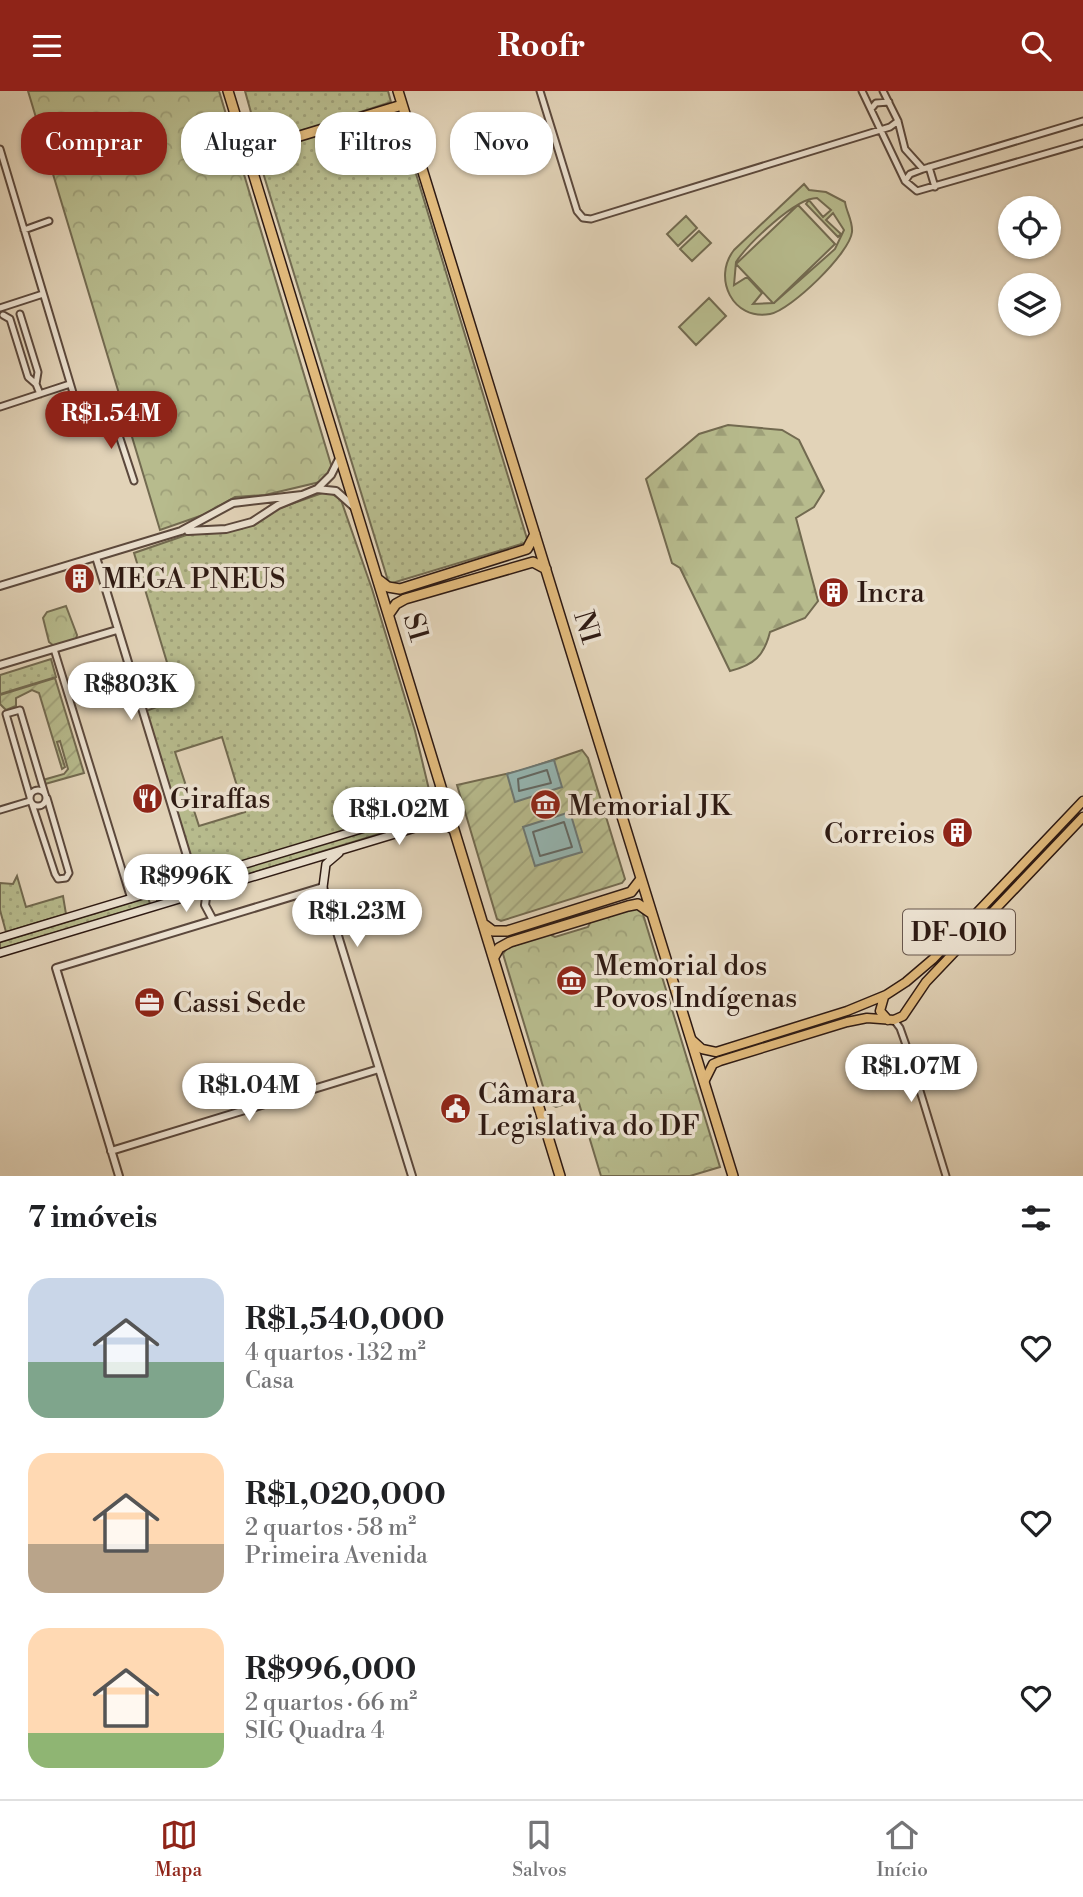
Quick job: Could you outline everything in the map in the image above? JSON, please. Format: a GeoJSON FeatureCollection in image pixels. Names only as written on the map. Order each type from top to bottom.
{"type":"FeatureCollection","features":[{"type":"Feature","properties":{"kind":"highway","name":"S1"},"geometry":{"type":"LineString","coordinates":[[228,91],[235,112]]}},
{"type":"Feature","properties":{"kind":"highway","name":"N1"},"geometry":{"type":"LineString","coordinates":[[398,91],[733,1176]]}},
{"type":"Feature","properties":{"kind":"highway"},"geometry":{"type":"LineString","coordinates":[[301,136],[402,105]]}},
{"type":"Feature","properties":{"kind":"highway","name":"S1"},"geometry":{"type":"LineString","coordinates":[[254,175],[560,1176]]}},
{"type":"Feature","properties":{"kind":"highway"},"geometry":{"type":"LineString","coordinates":[[378,578],[387,587],[400,589],[527,549],[536,534]]}},
{"type":"Feature","properties":{"kind":"highway"},"geometry":{"type":"LineString","coordinates":[[389,614],[396,604],[405,599],[511,567],[533,562],[546,569]]}},
{"type":"Feature","properties":{"kind":"highway"},"geometry":{"type":"LineString","coordinates":[[484,923],[493,931],[507,931],[631,893],[642,879]]}},
{"type":"Feature","properties":{"kind":"highway"},"geometry":{"type":"LineString","coordinates":[[494,957],[499,948],[510,942],[628,905],[638,904],[652,914]]}},
{"type":"Feature","properties":{"kind":"main road"},"geometry":{"type":"LineString","coordinates":[[0,938],[421,811],[436,798],[441,784]]}},
{"type":"Feature","properties":{"kind":"main road","name":"DF-010"},"geometry":{"type":"LineString","coordinates":[[691,1039],[702,1049],[716,1052],[847,1011],[886,995],[933,959],[1083,801]]}},
{"type":"Feature","properties":{"kind":"main road","name":"DF-010"},"geometry":{"type":"LineString","coordinates":[[891,1020],[903,1016],[926,982],[1083,817]]}},
{"type":"Feature","properties":{"kind":"main road"},"geometry":{"type":"LineString","coordinates":[[0,953],[239,879],[431,824],[444,824],[456,832]]}},
{"type":"Feature","properties":{"kind":"main road"},"geometry":{"type":"LineString","coordinates":[[323,887],[326,864],[348,847]]}},
{"type":"Feature","properties":{"kind":"main road"},"geometry":{"type":"LineString","coordinates":[[236,867],[241,872],[239,879]]}},
{"type":"Feature","properties":{"kind":"main road"},"geometry":{"type":"LineString","coordinates":[[154,891],[152,899],[157,905]]}},
{"type":"Feature","properties":{"kind":"main road"},"geometry":{"type":"LineString","coordinates":[[886,995],[881,1000],[880,1011],[891,1020]]}},
{"type":"Feature","properties":{"kind":"main road"},"geometry":{"type":"LineString","coordinates":[[704,1082],[713,1065],[720,1061],[847,1022],[867,1018],[891,1020]]}},
{"type":"Feature","properties":{"kind":"street"},"geometry":{"type":"LineString","coordinates":[[540,91],[576,211],[583,218],[591,219],[880,128],[891,127],[898,121]]}},
{"type":"Feature","properties":{"kind":"street"},"geometry":{"type":"LineString","coordinates":[[862,91],[905,181],[917,191],[1083,143]]}},
{"type":"Feature","properties":{"kind":"street"},"geometry":{"type":"LineString","coordinates":[[883,91],[898,121],[905,149],[926,168],[935,187]]}},
{"type":"Feature","properties":{"kind":"street"},"geometry":{"type":"LineString","coordinates":[[871,111],[876,103],[889,102]]}},
{"type":"Feature","properties":{"kind":"street"},"geometry":{"type":"LineString","coordinates":[[905,181],[910,174],[926,168],[1083,121]]}},
{"type":"Feature","properties":{"kind":"street"},"geometry":{"type":"LineString","coordinates":[[0,149],[77,406],[81,409],[108,402],[134,481]]}},
{"type":"Feature","properties":{"kind":"street"},"geometry":{"type":"LineString","coordinates":[[24,230],[50,221]]}},
{"type":"Feature","properties":{"kind":"street"},"geometry":{"type":"LineString","coordinates":[[0,308],[43,294]]}},
{"type":"Feature","properties":{"kind":"street"},"geometry":{"type":"LineString","coordinates":[[20,314],[38,372],[36,384]]}},
{"type":"Feature","properties":{"kind":"street"},"geometry":{"type":"LineString","coordinates":[[3,315],[10,319],[28,377],[36,384],[40,394]]}},
{"type":"Feature","properties":{"kind":"street"},"geometry":{"type":"LineString","coordinates":[[0,407],[70,384]]}},
{"type":"Feature","properties":{"kind":"street"},"geometry":{"type":"LineString","coordinates":[[181,531],[226,529],[263,516],[317,489],[331,475],[341,456]]}},
{"type":"Feature","properties":{"kind":"street"},"geometry":{"type":"LineString","coordinates":[[317,489],[336,491],[356,509]]}},
{"type":"Feature","properties":{"kind":"street"},"geometry":{"type":"LineString","coordinates":[[0,586],[181,531],[233,503],[302,495]]}},
{"type":"Feature","properties":{"kind":"street"},"geometry":{"type":"LineString","coordinates":[[260,500],[264,504],[263,516]]}},
{"type":"Feature","properties":{"kind":"street"},"geometry":{"type":"LineString","coordinates":[[219,512],[219,524],[226,529]]}},
{"type":"Feature","properties":{"kind":"street"},"geometry":{"type":"LineString","coordinates":[[96,557],[194,879]]}},
{"type":"Feature","properties":{"kind":"street"},"geometry":{"type":"LineString","coordinates":[[0,665],[117,630]]}},
{"type":"Feature","properties":{"kind":"street"},"geometry":{"type":"LineString","coordinates":[[54,649],[131,899]]}},
{"type":"Feature","properties":{"kind":"street"},"geometry":{"type":"LineString","coordinates":[[20,710],[42,782],[69,873],[66,878],[58,879],[55,874],[6,714],[20,710]]}},
{"type":"Feature","properties":{"kind":"street"},"geometry":{"type":"LineString","coordinates":[[27,786],[42,782]]}},
{"type":"Feature","properties":{"kind":"street"},"geometry":{"type":"LineString","coordinates":[[31,800],[35,791],[46,796]]}},
{"type":"Feature","properties":{"kind":"street"},"geometry":{"type":"LineString","coordinates":[[0,810],[31,800],[43,805],[46,796]]}},
{"type":"Feature","properties":{"kind":"street"},"geometry":{"type":"LineString","coordinates":[[119,1176],[56,968],[323,887],[412,1176]]}},
{"type":"Feature","properties":{"kind":"street"},"geometry":{"type":"LineString","coordinates":[[207,890],[205,905],[210,921]]}},
{"type":"Feature","properties":{"kind":"street"},"geometry":{"type":"LineString","coordinates":[[192,894],[210,921]]}},
{"type":"Feature","properties":{"kind":"street"},"geometry":{"type":"LineString","coordinates":[[195,925],[205,913]]}},
{"type":"Feature","properties":{"kind":"street"},"geometry":{"type":"LineString","coordinates":[[891,1020],[901,1028],[946,1176]]}},
{"type":"Feature","properties":{"kind":"street"},"geometry":{"type":"LineString","coordinates":[[111,1151],[379,1069]]}},
{"type":"Feature","properties":{"kind":"green space"},"geometry":{"type":"Polygon","coordinates":[[[28,91],[219,91],[225,112],[181,112],[181,175],[244,175],[332,468],[324,481],[265,495],[235,497],[203,515],[160,530],[53,175],[167,175],[167,112],[34,112],[28,91]]]}},
{"type":"Feature","properties":{"kind":"green space"},"geometry":{"type":"Polygon","coordinates":[[[245,91],[388,91],[391,102],[361,112],[315,112],[315,127],[301,132],[301,112],[251,112],[245,91]]]}},
{"type":"Feature","properties":{"kind":"green space"},"geometry":{"type":"Polygon","coordinates":[[[315,134],[315,175],[416,175],[528,542],[389,584],[264,175],[301,175],[301,139],[315,134]]]}},
{"type":"Feature","properties":{"kind":"green space"},"geometry":{"type":"Polygon","coordinates":[[[804,184],[809,190],[826,192],[845,202],[852,232],[841,253],[805,292],[770,314],[746,311],[730,295],[725,273],[734,250],[804,184]],[[817,198],[808,200],[797,205],[785,214],[761,234],[736,262],[734,285],[747,277],[762,293],[753,304],[773,303],[736,264],[798,205],[835,244],[774,303],[835,249],[844,230],[833,213],[826,220],[841,234],[838,237],[806,204],[809,200],[823,217],[831,210],[817,198]]]}},
{"type":"Feature","properties":{"kind":"green space"},"geometry":{"type":"Polygon","coordinates":[[[686,216],[697,228],[678,246],[667,234],[686,216]]]}},
{"type":"Feature","properties":{"kind":"green space"},"geometry":{"type":"Polygon","coordinates":[[[699,231],[711,243],[692,261],[680,249],[699,231]]]}},
{"type":"Feature","properties":{"kind":"green space"},"geometry":{"type":"Polygon","coordinates":[[[709,298],[726,316],[696,345],[679,327],[709,298]]]}},
{"type":"Feature","properties":{"kind":"green space"},"geometry":{"type":"Polygon","coordinates":[[[728,425],[782,430],[799,440],[824,491],[814,507],[796,518],[818,601],[805,618],[770,632],[765,647],[752,662],[730,671],[680,568],[672,563],[646,479],[699,434],[728,425]]]}},
{"type":"Feature","properties":{"kind":"green space"},"geometry":{"type":"Polygon","coordinates":[[[328,491],[341,500],[372,589],[415,731],[431,798],[421,807],[235,864],[199,871],[194,867],[146,711],[178,699],[134,553],[195,532],[241,529],[277,509],[328,491]],[[222,737],[175,752],[199,826],[245,812],[222,737]]]}},
{"type":"Feature","properties":{"kind":"green space"},"geometry":{"type":"Polygon","coordinates":[[[66,606],[77,635],[76,639],[54,646],[49,642],[43,618],[47,612],[66,606]]]}},
{"type":"Feature","properties":{"kind":"green space"},"geometry":{"type":"Polygon","coordinates":[[[51,659],[56,677],[0,694],[0,675],[51,659]]]}},
{"type":"Feature","properties":{"kind":"green space"},"geometry":{"type":"Polygon","coordinates":[[[55,678],[84,773],[45,784],[43,780],[64,774],[68,769],[60,741],[57,742],[65,767],[62,769],[39,693],[32,690],[16,698],[16,706],[6,710],[0,704],[0,695],[55,678]]]}},
{"type":"Feature","properties":{"kind":"green space"},"geometry":{"type":"Polygon","coordinates":[[[582,750],[588,758],[625,879],[622,883],[501,921],[497,919],[457,785],[523,770],[582,750]]]}},
{"type":"Feature","properties":{"kind":"green space"},"geometry":{"type":"Polygon","coordinates":[[[439,808],[441,815],[245,875],[243,868],[439,808]]]}},
{"type":"Feature","properties":{"kind":"green space"},"geometry":{"type":"Polygon","coordinates":[[[235,870],[236,875],[157,900],[157,897],[235,870]]]}},
{"type":"Feature","properties":{"kind":"green space"},"geometry":{"type":"Polygon","coordinates":[[[17,876],[26,907],[63,896],[66,914],[6,932],[0,910],[0,883],[13,884],[17,876]]]}},
{"type":"Feature","properties":{"kind":"green space"},"geometry":{"type":"Polygon","coordinates":[[[148,897],[150,904],[0,949],[0,942],[148,897]]]}},
{"type":"Feature","properties":{"kind":"green space"},"geometry":{"type":"Polygon","coordinates":[[[635,908],[642,911],[720,1167],[690,1176],[601,1176],[578,1100],[556,1107],[548,1103],[503,954],[507,948],[549,934],[555,937],[588,927],[591,921],[635,908]]]}},
{"type":"Feature","properties":{"kind":"water"},"geometry":{"type":"Polygon","coordinates":[[[554,760],[562,787],[515,802],[507,774],[554,760]]]}},
{"type":"Feature","properties":{"kind":"water"},"geometry":{"type":"Polygon","coordinates":[[[570,812],[582,852],[535,866],[523,827],[570,812]]]}},
{"type":"Feature","properties":{"kind":"place","name":"MEGA PNEUS"},"geometry":{"type":"Point","coordinates":[79,578]}},
{"type":"Feature","properties":{"kind":"place","name":"Incra"},"geometry":{"type":"Point","coordinates":[834,592]}},
{"type":"Feature","properties":{"kind":"place","name":"Giraffas"},"geometry":{"type":"Point","coordinates":[147,798]}},
{"type":"Feature","properties":{"kind":"place","name":"Memorial JK"},"geometry":{"type":"Point","coordinates":[545,805]}},
{"type":"Feature","properties":{"kind":"place","name":"Correios"},"geometry":{"type":"Point","coordinates":[958,833]}},
{"type":"Feature","properties":{"kind":"place","name":"Memorial dos Povos Indígenas"},"geometry":{"type":"Point","coordinates":[571,981]}},
{"type":"Feature","properties":{"kind":"place","name":"Cassi Sede"},"geometry":{"type":"Point","coordinates":[150,1002]}},
{"type":"Feature","properties":{"kind":"place","name":"Câmara Legislativa do DF"},"geometry":{"type":"Point","coordinates":[455,1109]}}]}
